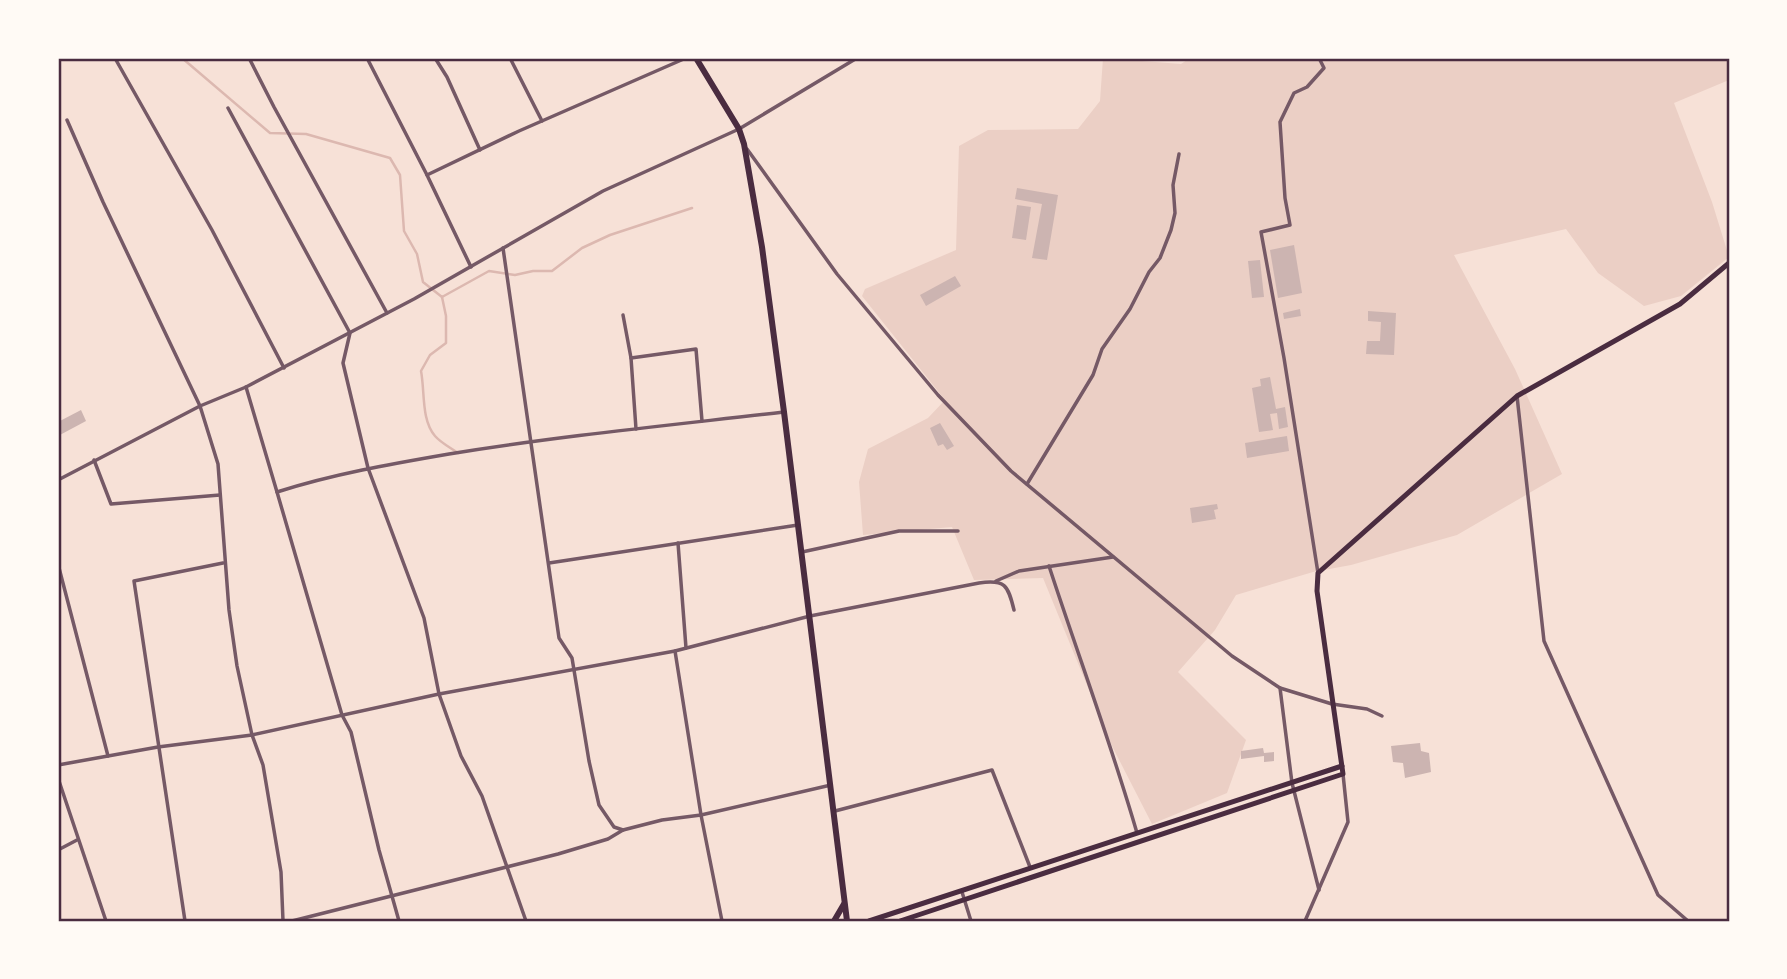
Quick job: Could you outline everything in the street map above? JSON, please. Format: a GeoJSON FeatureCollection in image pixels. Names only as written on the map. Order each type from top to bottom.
{"type":"FeatureCollection","features":[{"type":"Feature","properties":{"kind":"highway"},"geometry":{"type":"LineString","coordinates":[[696,58],[739,129],[744,144],[762,247],[784,412],[847,921]]}},
{"type":"Feature","properties":{"kind":"highway"},"geometry":{"type":"LineString","coordinates":[[834,921],[844,904]]}},
{"type":"Feature","properties":{"kind":"main road"},"geometry":{"type":"LineString","coordinates":[[900,921],[1343,774],[1317,590],[1318,573],[1517,396],[1680,304],[1729,263]]}},
{"type":"Feature","properties":{"kind":"main road"},"geometry":{"type":"LineString","coordinates":[[869,921],[1342,766]]}},
{"type":"Feature","properties":{"kind":"street"},"geometry":{"type":"LineString","coordinates":[[250,58],[387,313]]}},
{"type":"Feature","properties":{"kind":"street"},"geometry":{"type":"LineString","coordinates":[[367,58],[471,267]]}},
{"type":"Feature","properties":{"kind":"street"},"geometry":{"type":"LineString","coordinates":[[435,58],[447,77],[480,150]]}},
{"type":"Feature","properties":{"kind":"street"},"geometry":{"type":"LineString","coordinates":[[510,58],[542,121]]}},
{"type":"Feature","properties":{"kind":"street"},"geometry":{"type":"LineString","coordinates":[[427,175],[686,58]]}},
{"type":"Feature","properties":{"kind":"street"},"geometry":{"type":"LineString","coordinates":[[58,480],[200,406],[284,368],[435,287],[603,191],[739,129],[857,58]]}},
{"type":"Feature","properties":{"kind":"street"},"geometry":{"type":"LineString","coordinates":[[1318,573],[1261,232],[1290,225],[1285,198],[1280,122],[1294,93],[1307,87],[1324,68],[1319,58]]}},
{"type":"Feature","properties":{"kind":"street"},"geometry":{"type":"LineString","coordinates":[[116,60],[212,230],[284,368]]}},
{"type":"Feature","properties":{"kind":"street"},"geometry":{"type":"LineString","coordinates":[[228,108],[350,333],[343,363],[368,468],[424,618],[439,694],[461,756],[482,796],[526,921]]}},
{"type":"Feature","properties":{"kind":"street"},"geometry":{"type":"LineString","coordinates":[[67,120],[200,406],[218,464],[224,562],[237,666],[252,735],[266,778],[281,872],[283,921]]}},
{"type":"Feature","properties":{"kind":"street"},"geometry":{"type":"LineString","coordinates":[[744,144],[836,274],[938,395],[1011,471],[1232,656],[1280,688],[1332,704],[1367,709],[1382,716]]}},
{"type":"Feature","properties":{"kind":"street"},"geometry":{"type":"LineString","coordinates":[[1027,484],[1093,375],[1102,349],[1130,309],[1149,272],[1160,258],[1175,213],[1173,185],[1179,155]]}},
{"type":"Feature","properties":{"kind":"street"},"geometry":{"type":"LineString","coordinates":[[503,248],[559,638],[572,658],[599,805],[614,827],[623,830]]}},
{"type":"Feature","properties":{"kind":"street"},"geometry":{"type":"LineString","coordinates":[[623,315],[631,358],[636,429]]}},
{"type":"Feature","properties":{"kind":"street"},"geometry":{"type":"LineString","coordinates":[[631,358],[696,349],[702,421]]}},
{"type":"Feature","properties":{"kind":"street"},"geometry":{"type":"LineString","coordinates":[[246,387],[342,715],[351,732],[399,921]]}},
{"type":"Feature","properties":{"kind":"street"},"geometry":{"type":"LineString","coordinates":[[1517,396],[1544,641],[1658,895],[1688,921]]}},
{"type":"Feature","properties":{"kind":"street"},"geometry":{"type":"LineString","coordinates":[[277,492],[314,480],[368,468],[532,440],[784,412]]}},
{"type":"Feature","properties":{"kind":"street"},"geometry":{"type":"LineString","coordinates":[[94,460],[111,504],[220,495]]}},
{"type":"Feature","properties":{"kind":"street"},"geometry":{"type":"LineString","coordinates":[[549,563],[798,526]]}},
{"type":"Feature","properties":{"kind":"street"},"geometry":{"type":"LineString","coordinates":[[802,552],[899,531],[958,531]]}},
{"type":"Feature","properties":{"kind":"street"},"geometry":{"type":"LineString","coordinates":[[678,544],[686,648]]}},
{"type":"Feature","properties":{"kind":"street"},"geometry":{"type":"LineString","coordinates":[[58,765],[158,747],[252,735],[439,694],[675,651],[810,616],[996,581],[1019,571],[1113,556]]}},
{"type":"Feature","properties":{"kind":"street"},"geometry":{"type":"LineString","coordinates":[[185,921],[134,581],[224,562]]}},
{"type":"Feature","properties":{"kind":"street"},"geometry":{"type":"LineString","coordinates":[[58,564],[108,756]]}},
{"type":"Feature","properties":{"kind":"street"},"geometry":{"type":"LineString","coordinates":[[1049,566],[1114,753],[1137,834]]}},
{"type":"Feature","properties":{"kind":"street"},"geometry":{"type":"LineString","coordinates":[[996,581],[1007,588],[1014,610]]}},
{"type":"Feature","properties":{"kind":"street"},"geometry":{"type":"LineString","coordinates":[[675,651],[701,815],[722,921]]}},
{"type":"Feature","properties":{"kind":"street"},"geometry":{"type":"LineString","coordinates":[[1280,688],[1292,783],[1319,890]]}},
{"type":"Feature","properties":{"kind":"street"},"geometry":{"type":"LineString","coordinates":[[835,811],[992,770],[1031,869]]}},
{"type":"Feature","properties":{"kind":"street"},"geometry":{"type":"LineString","coordinates":[[1305,921],[1348,822],[1343,774]]}},
{"type":"Feature","properties":{"kind":"street"},"geometry":{"type":"LineString","coordinates":[[58,778],[106,921]]}},
{"type":"Feature","properties":{"kind":"street"},"geometry":{"type":"LineString","coordinates":[[292,921],[595,843],[623,830],[662,820],[701,815],[831,785]]}},
{"type":"Feature","properties":{"kind":"street"},"geometry":{"type":"LineString","coordinates":[[58,850],[77,840]]}},
{"type":"Feature","properties":{"kind":"street"},"geometry":{"type":"LineString","coordinates":[[962,892],[971,921]]}},
{"type":"Feature","properties":{"kind":"shaded area"},"geometry":{"type":"Polygon","coordinates":[[[1103,58],[1181,64],[1190,58],[1729,58],[1729,80],[1674,103],[1712,202],[1729,257],[1681,296],[1644,306],[1598,273],[1566,229],[1454,255],[1515,369],[1562,474],[1457,535],[1236,595],[1215,630],[1178,672],[1246,740],[1227,793],[1152,824],[1112,746],[1043,578],[974,580],[952,527],[863,535],[859,482],[868,449],[928,418],[945,400],[862,296],[865,289],[956,250],[959,146],[988,130],[1078,129],[1100,101],[1103,58]]]}},
{"type":"Feature","properties":{"kind":"building"},"geometry":{"type":"Polygon","coordinates":[[[1017,188],[1058,195],[1047,260],[1032,258],[1042,204],[1015,199],[1017,188]]]}},
{"type":"Feature","properties":{"kind":"building"},"geometry":{"type":"Polygon","coordinates":[[[1017,205],[1031,207],[1026,240],[1012,238],[1017,205]]]}},
{"type":"Feature","properties":{"kind":"building"},"geometry":{"type":"Polygon","coordinates":[[[1294,245],[1302,293],[1278,298],[1270,250],[1294,245]]]}},
{"type":"Feature","properties":{"kind":"building"},"geometry":{"type":"Polygon","coordinates":[[[1260,260],[1264,297],[1252,298],[1248,261],[1260,260]]]}},
{"type":"Feature","properties":{"kind":"building"},"geometry":{"type":"Polygon","coordinates":[[[955,276],[961,286],[926,306],[920,295],[955,276]]]}},
{"type":"Feature","properties":{"kind":"building"},"geometry":{"type":"Polygon","coordinates":[[[1300,309],[1301,316],[1284,319],[1283,313],[1300,309]]]}},
{"type":"Feature","properties":{"kind":"building"},"geometry":{"type":"Polygon","coordinates":[[[1368,311],[1396,313],[1394,355],[1366,354],[1367,341],[1380,341],[1381,322],[1368,321],[1368,311]]]}},
{"type":"Feature","properties":{"kind":"building"},"geometry":{"type":"Polygon","coordinates":[[[1270,377],[1276,409],[1285,407],[1288,427],[1279,429],[1277,413],[1270,414],[1273,430],[1259,432],[1252,388],[1261,386],[1260,379],[1270,377]]]}},
{"type":"Feature","properties":{"kind":"building"},"geometry":{"type":"Polygon","coordinates":[[[81,410],[86,421],[58,436],[58,422],[81,410]]]}},
{"type":"Feature","properties":{"kind":"building"},"geometry":{"type":"Polygon","coordinates":[[[940,423],[954,446],[947,450],[943,444],[938,446],[930,428],[940,423]]]}},
{"type":"Feature","properties":{"kind":"building"},"geometry":{"type":"Polygon","coordinates":[[[1287,436],[1289,451],[1247,458],[1245,443],[1287,436]]]}},
{"type":"Feature","properties":{"kind":"building"},"geometry":{"type":"Polygon","coordinates":[[[1217,504],[1218,509],[1214,510],[1216,519],[1192,523],[1190,508],[1217,504]]]}},
{"type":"Feature","properties":{"kind":"building"},"geometry":{"type":"Polygon","coordinates":[[[1420,743],[1421,751],[1429,753],[1431,772],[1405,778],[1403,763],[1393,762],[1391,746],[1420,743]]]}},
{"type":"Feature","properties":{"kind":"building"},"geometry":{"type":"Polygon","coordinates":[[[1263,748],[1264,753],[1274,752],[1274,761],[1264,762],[1264,756],[1241,759],[1241,751],[1263,748]]]}},
{"type":"Feature","properties":{"kind":"waterway"},"geometry":{"type":"LineString","coordinates":[[182,58],[270,133],[306,134],[390,158],[400,175],[404,231],[417,254],[423,282],[442,297],[489,271],[515,275],[552,271],[582,248],[610,235],[692,208]]}},
{"type":"Feature","properties":{"kind":"waterway"},"geometry":{"type":"LineString","coordinates":[[442,297],[446,316],[446,343],[430,355],[421,371],[424,405],[427,422],[435,436],[458,453]]}}]}
